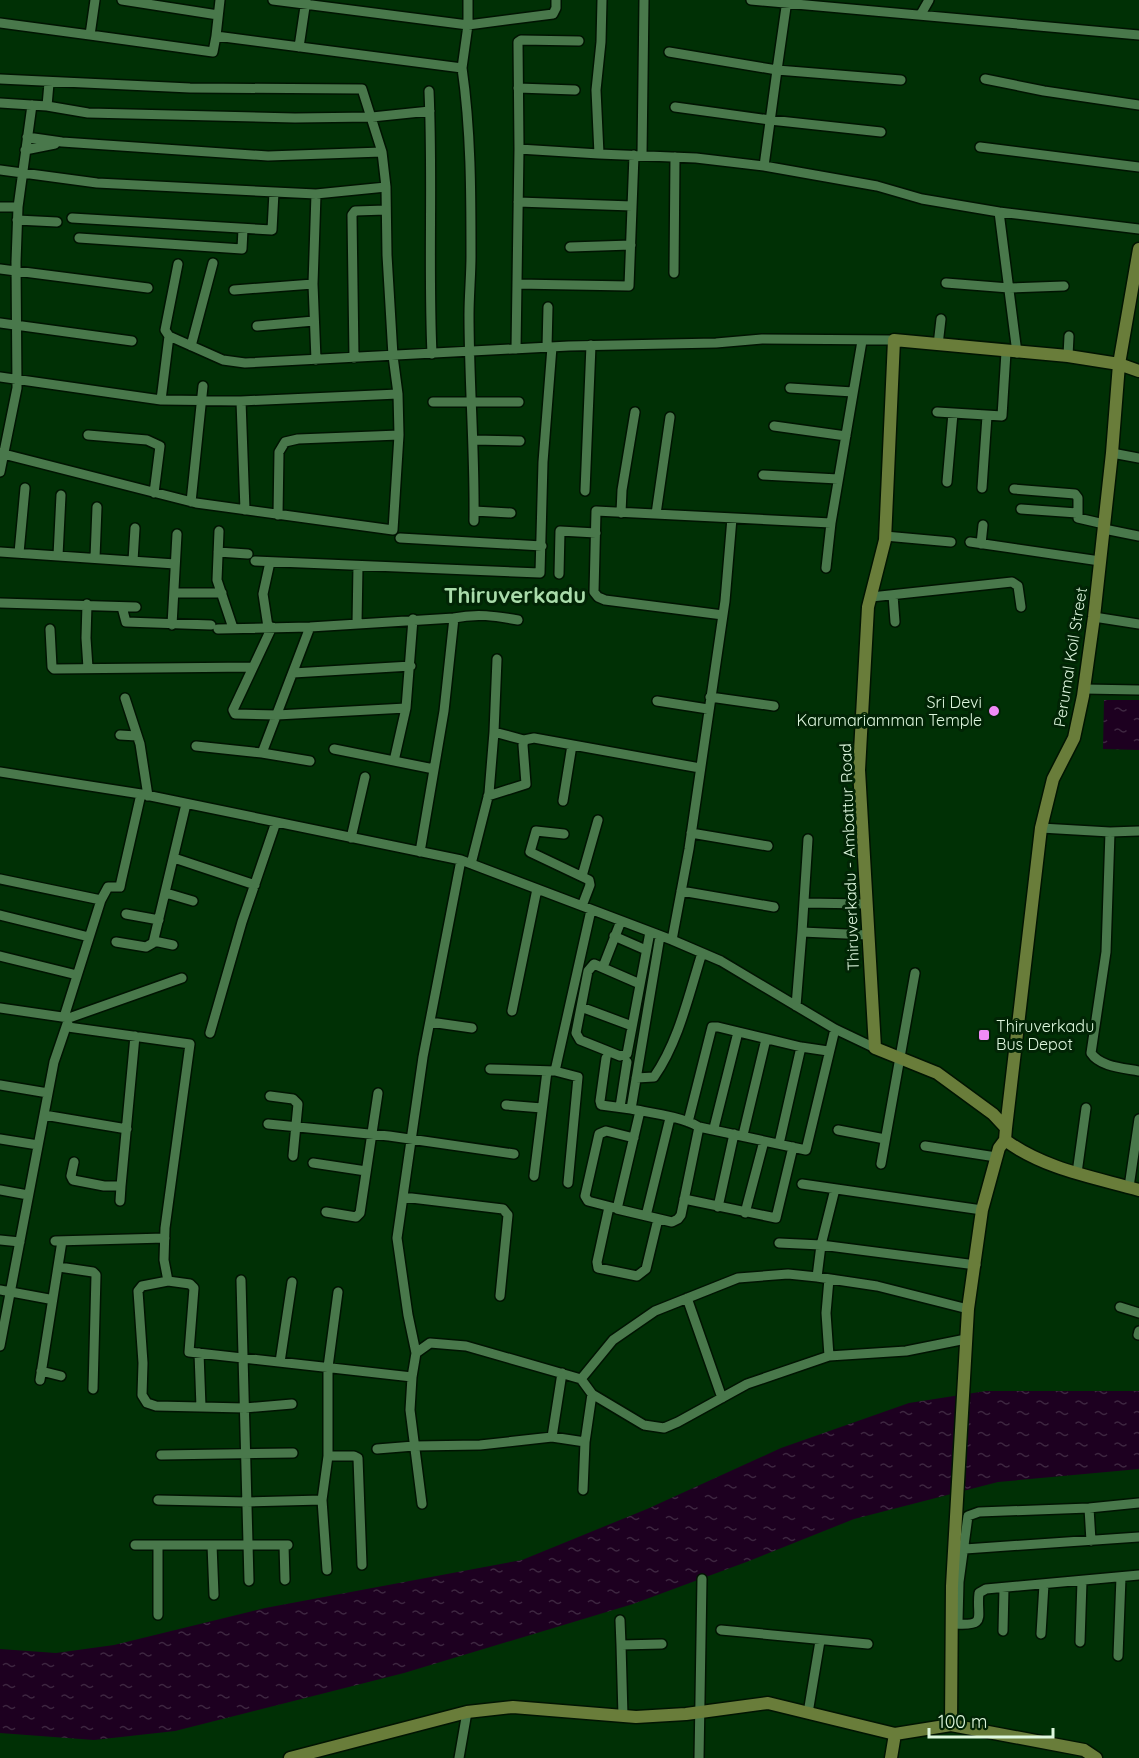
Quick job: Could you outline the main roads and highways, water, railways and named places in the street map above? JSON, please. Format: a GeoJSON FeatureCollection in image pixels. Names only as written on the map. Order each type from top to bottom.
{"type":"FeatureCollection","features":[{"type":"Feature","properties":{"kind":"water"},"geometry":{"type":"Polygon","coordinates":[[[1104,700],[1139,700],[1139,750],[1103,749],[1104,700]]]}},
{"type":"Feature","properties":{"kind":"water"},"geometry":{"type":"Polygon","coordinates":[[[986,1391],[1139,1391],[1139,1469],[998,1482],[854,1519],[633,1604],[404,1673],[175,1731],[94,1740],[0,1733],[0,1649],[56,1653],[114,1645],[265,1608],[522,1560],[647,1509],[781,1448],[909,1403],[986,1391]]]}},
{"type":"Feature","properties":{"kind":"place","name":"Sri Devi Karumariamman Temple"},"geometry":{"type":"Point","coordinates":[994,711]}},
{"type":"Feature","properties":{"kind":"place","name":"Thiruverkadu Bus Depot"},"geometry":{"type":"Point","coordinates":[984,1035]}},
{"type":"Feature","properties":{"kind":"district","name":"Thiruverkadu"},"geometry":{"type":"Point","coordinates":[515,595]}}]}
